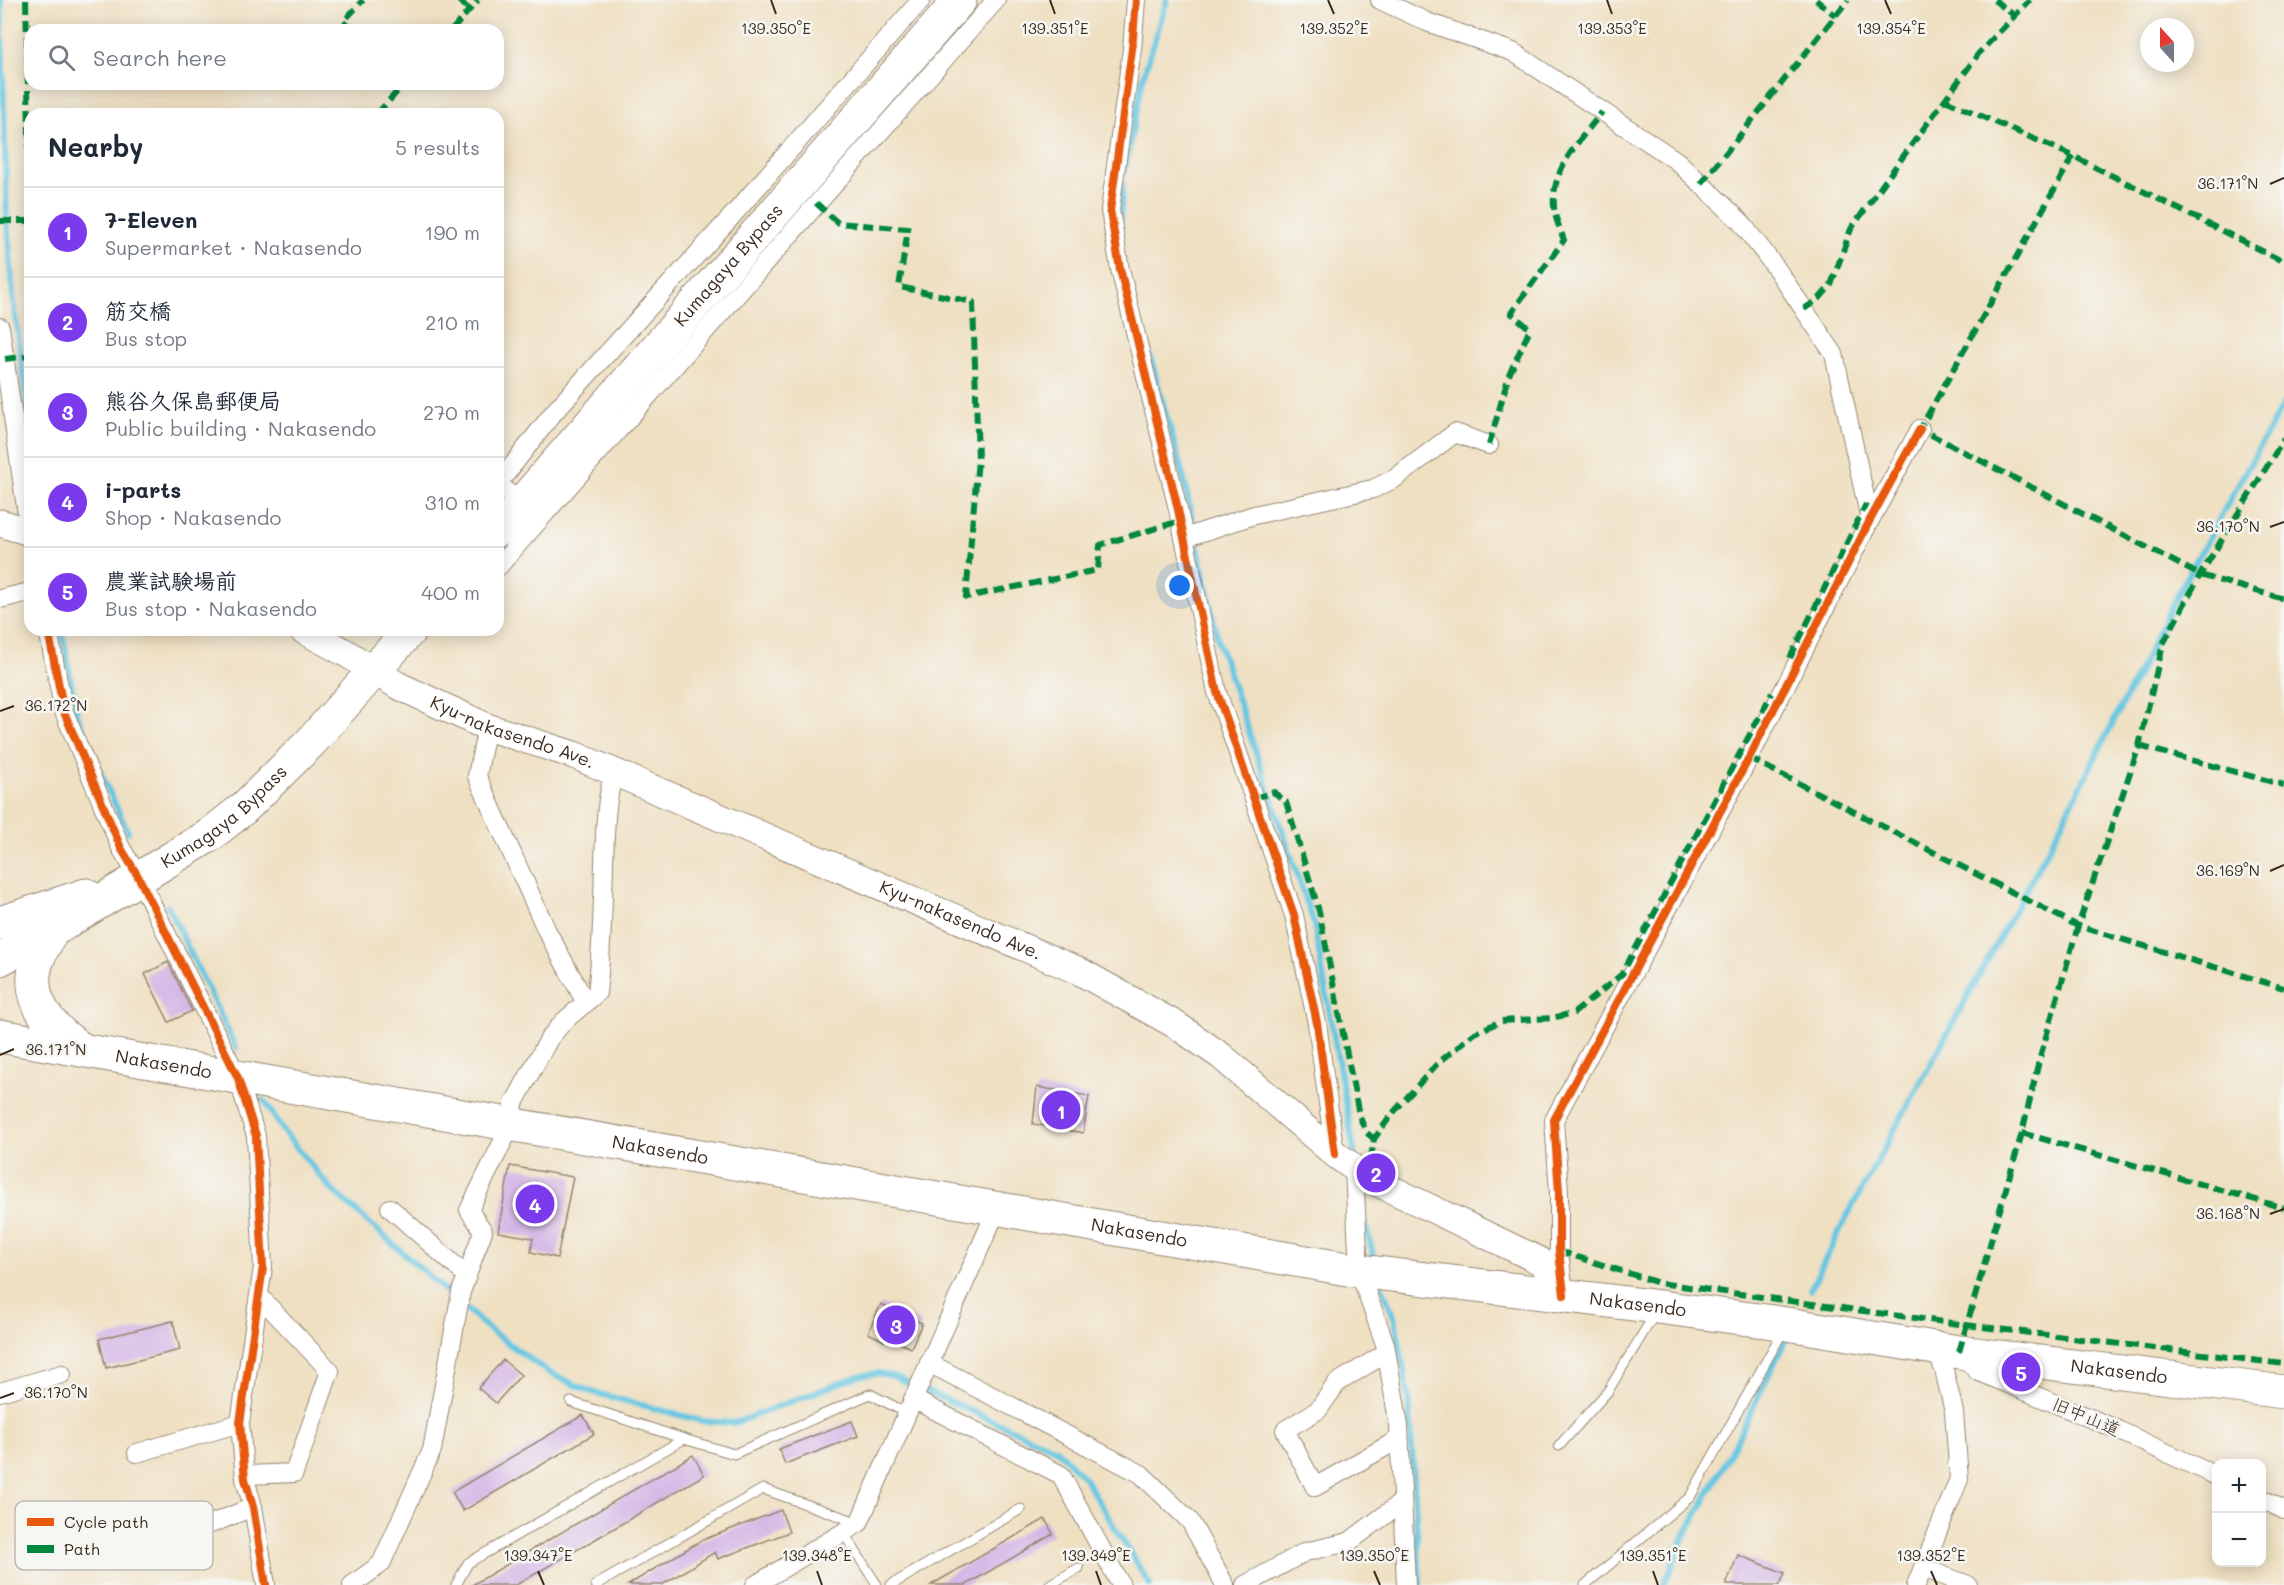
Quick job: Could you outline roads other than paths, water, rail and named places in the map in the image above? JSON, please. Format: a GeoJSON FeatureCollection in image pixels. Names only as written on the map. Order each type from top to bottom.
{"type":"FeatureCollection","features":[{"type":"Feature","properties":{"kind":"highway","name":"Kumagaya Bypass"},"geometry":{"type":"LineString","coordinates":[[504,523],[521,504],[598,434],[962,11]]}},
{"type":"Feature","properties":{"kind":"highway","name":"Kumagaya Bypass"},"geometry":{"type":"LineString","coordinates":[[0,959],[52,931],[210,835],[244,808],[310,744],[405,636]]}},
{"type":"Feature","properties":{"kind":"highway"},"geometry":{"type":"LineString","coordinates":[[0,922],[139,878]]}},
{"type":"Feature","properties":{"kind":"highway"},"geometry":{"type":"LineString","coordinates":[[52,931],[34,975],[35,991],[48,1020],[66,1039],[87,1052]]}},
{"type":"Feature","properties":{"kind":"highway","name":"Nakasendo"},"geometry":{"type":"LineString","coordinates":[[0,1036],[1359,1270],[1787,1324],[1948,1351],[2284,1392]]}},
{"type":"Feature","properties":{"kind":"main road"},"geometry":{"type":"LineString","coordinates":[[0,523],[24,530]]}},
{"type":"Feature","properties":{"kind":"main road","name":"Kyu-nakasendo Ave."},"geometry":{"type":"LineString","coordinates":[[314,636],[397,685],[487,727],[552,747],[1079,971],[1176,1025],[1221,1056],[1368,1178],[1540,1261],[1564,1295]]}},
{"type":"Feature","properties":{"kind":"street"},"geometry":{"type":"LineString","coordinates":[[504,476],[554,412],[732,216],[921,0]]}},
{"type":"Feature","properties":{"kind":"street"},"geometry":{"type":"LineString","coordinates":[[962,11],[996,0]]}},
{"type":"Feature","properties":{"kind":"street"},"geometry":{"type":"LineString","coordinates":[[1136,0],[1132,49],[1110,210],[1120,269],[1184,538],[1217,692],[1294,915],[1345,1161],[1359,1270],[1386,1353],[1391,1376],[1399,1438],[1406,1585]]}},
{"type":"Feature","properties":{"kind":"street"},"geometry":{"type":"LineString","coordinates":[[1380,0],[1427,21],[1513,52],[1677,161],[1740,221],[1776,267],[1834,354],[1870,520]]}},
{"type":"Feature","properties":{"kind":"street"},"geometry":{"type":"LineString","coordinates":[[0,327],[24,491]]}},
{"type":"Feature","properties":{"kind":"street"},"geometry":{"type":"LineString","coordinates":[[1564,1295],[1559,1251],[1559,1192],[1554,1120],[1749,758],[1870,520],[1920,429]]}},
{"type":"Feature","properties":{"kind":"street"},"geometry":{"type":"LineString","coordinates":[[1184,538],[1254,515],[1373,489],[1394,479],[1455,433],[1489,445]]}},
{"type":"Feature","properties":{"kind":"street"},"geometry":{"type":"LineString","coordinates":[[504,559],[598,434]]}},
{"type":"Feature","properties":{"kind":"street"},"geometry":{"type":"LineString","coordinates":[[504,489],[521,504]]}},
{"type":"Feature","properties":{"kind":"street"},"geometry":{"type":"LineString","coordinates":[[0,599],[24,593]]}},
{"type":"Feature","properties":{"kind":"street"},"geometry":{"type":"LineString","coordinates":[[49,636],[64,712],[121,848],[139,878],[238,1078],[256,1136],[263,1267],[240,1423],[245,1475],[253,1507],[266,1585]]}},
{"type":"Feature","properties":{"kind":"street"},"geometry":{"type":"LineString","coordinates":[[487,727],[477,776],[547,931],[586,1002]]}},
{"type":"Feature","properties":{"kind":"street"},"geometry":{"type":"LineString","coordinates":[[352,1585],[381,1564],[432,1450],[464,1284],[483,1231],[469,1210],[512,1123],[514,1102],[549,1039],[563,1022],[597,993],[600,971],[605,828],[608,793],[614,773]]}},
{"type":"Feature","properties":{"kind":"street"},"geometry":{"type":"LineString","coordinates":[[390,1208],[464,1284]]}},
{"type":"Feature","properties":{"kind":"street"},"geometry":{"type":"LineString","coordinates":[[754,1585],[851,1528],[911,1403],[997,1209]]}},
{"type":"Feature","properties":{"kind":"street"},"geometry":{"type":"LineString","coordinates":[[245,1475],[294,1473],[330,1371],[259,1296]]}},
{"type":"Feature","properties":{"kind":"street"},"geometry":{"type":"LineString","coordinates":[[1948,1351],[1944,1370],[1954,1412],[1959,1479],[1920,1577],[1968,1585]]}},
{"type":"Feature","properties":{"kind":"street","name":"旧中山道"},"geometry":{"type":"LineString","coordinates":[[1948,1351],[1977,1371],[2109,1426],[2212,1474]]}},
{"type":"Feature","properties":{"kind":"street"},"geometry":{"type":"LineString","coordinates":[[1386,1353],[1337,1383],[1318,1410],[1285,1430],[1315,1487],[1399,1438]]}},
{"type":"Feature","properties":{"kind":"street"},"geometry":{"type":"LineString","coordinates":[[926,1369],[1142,1474],[1190,1521],[1225,1585]]}},
{"type":"Feature","properties":{"kind":"street"},"geometry":{"type":"LineString","coordinates":[[0,1392],[62,1374]]}},
{"type":"Feature","properties":{"kind":"street"},"geometry":{"type":"LineString","coordinates":[[911,1403],[1060,1475],[1121,1585]]}},
{"type":"Feature","properties":{"kind":"street"},"geometry":{"type":"LineString","coordinates":[[137,1454],[240,1423]]}},
{"type":"Feature","properties":{"kind":"street"},"geometry":{"type":"LineString","coordinates":[[2266,1501],[2284,1510]]}},
{"type":"Feature","properties":{"kind":"street"},"geometry":{"type":"LineString","coordinates":[[1245,1585],[1305,1552],[1349,1542],[1402,1502]]}},
{"type":"Feature","properties":{"kind":"street"},"geometry":{"type":"LineString","coordinates":[[213,1523],[253,1507]]}},
{"type":"Feature","properties":{"kind":"lane"},"geometry":{"type":"LineString","coordinates":[[1559,1446],[1608,1391],[1659,1307]]}},
{"type":"Feature","properties":{"kind":"lane"},"geometry":{"type":"LineString","coordinates":[[1585,1585],[1690,1497],[1787,1324]]}},
{"type":"Feature","properties":{"kind":"lane"},"geometry":{"type":"LineString","coordinates":[[571,1402],[734,1454],[870,1394],[911,1403]]}},
{"type":"Feature","properties":{"kind":"lane"},"geometry":{"type":"LineString","coordinates":[[456,1585],[468,1563],[684,1439]]}},
{"type":"Feature","properties":{"kind":"lane"},"geometry":{"type":"LineString","coordinates":[[596,1585],[763,1489],[851,1528],[878,1585]]}},
{"type":"Feature","properties":{"kind":"lane"},"geometry":{"type":"LineString","coordinates":[[891,1585],[1021,1509]]}},
{"type":"Feature","properties":{"kind":"lane"},"geometry":{"type":"LineString","coordinates":[[1049,1585],[1079,1568]]}},
{"type":"Feature","properties":{"kind":"waterway"},"geometry":{"type":"LineString","coordinates":[[1,0],[7,217],[13,295],[24,382]]}},
{"type":"Feature","properties":{"kind":"waterway"},"geometry":{"type":"LineString","coordinates":[[1124,173],[1143,77],[1167,0]]}},
{"type":"Feature","properties":{"kind":"waterway"},"geometry":{"type":"LineString","coordinates":[[1120,221],[1122,184]]}},
{"type":"Feature","properties":{"kind":"waterway"},"geometry":{"type":"LineString","coordinates":[[1147,345],[1183,476],[1218,641],[1314,924],[1355,1156]]}},
{"type":"Feature","properties":{"kind":"waterway"},"geometry":{"type":"LineString","coordinates":[[1810,1290],[1844,1222],[2056,835],[2182,586],[2284,403]]}},
{"type":"Feature","properties":{"kind":"waterway"},"geometry":{"type":"LineString","coordinates":[[63,636],[76,711],[101,774],[128,832]]}},
{"type":"Feature","properties":{"kind":"waterway"},"geometry":{"type":"LineString","coordinates":[[168,906],[236,1048]]}},
{"type":"Feature","properties":{"kind":"waterway"},"geometry":{"type":"LineString","coordinates":[[264,1100],[283,1131],[331,1189],[491,1331],[548,1372],[592,1392],[702,1421],[735,1423],[858,1376],[878,1373],[893,1376],[1056,1449],[1085,1479],[1150,1585]]}},
{"type":"Feature","properties":{"kind":"waterway"},"geometry":{"type":"LineString","coordinates":[[1365,1223],[1375,1262]]}},
{"type":"Feature","properties":{"kind":"waterway"},"geometry":{"type":"LineString","coordinates":[[1381,1284],[1395,1320],[1409,1400],[1420,1585]]}},
{"type":"Feature","properties":{"kind":"waterway"},"geometry":{"type":"LineString","coordinates":[[1664,1585],[1683,1539],[1731,1452],[1786,1339]]}},
{"type":"Feature","properties":{"kind":"place","name":"7-Eleven"},"geometry":{"type":"Point","coordinates":[1061,1110]}},
{"type":"Feature","properties":{"kind":"place","name":"筋交橋"},"geometry":{"type":"Point","coordinates":[1376,1173]}},
{"type":"Feature","properties":{"kind":"place","name":"i-parts"},"geometry":{"type":"Point","coordinates":[535,1204]}},
{"type":"Feature","properties":{"kind":"place","name":"熊谷久保島郵便局"},"geometry":{"type":"Point","coordinates":[896,1325]}},
{"type":"Feature","properties":{"kind":"place","name":"農業試験場前"},"geometry":{"type":"Point","coordinates":[2021,1372]}}]}
